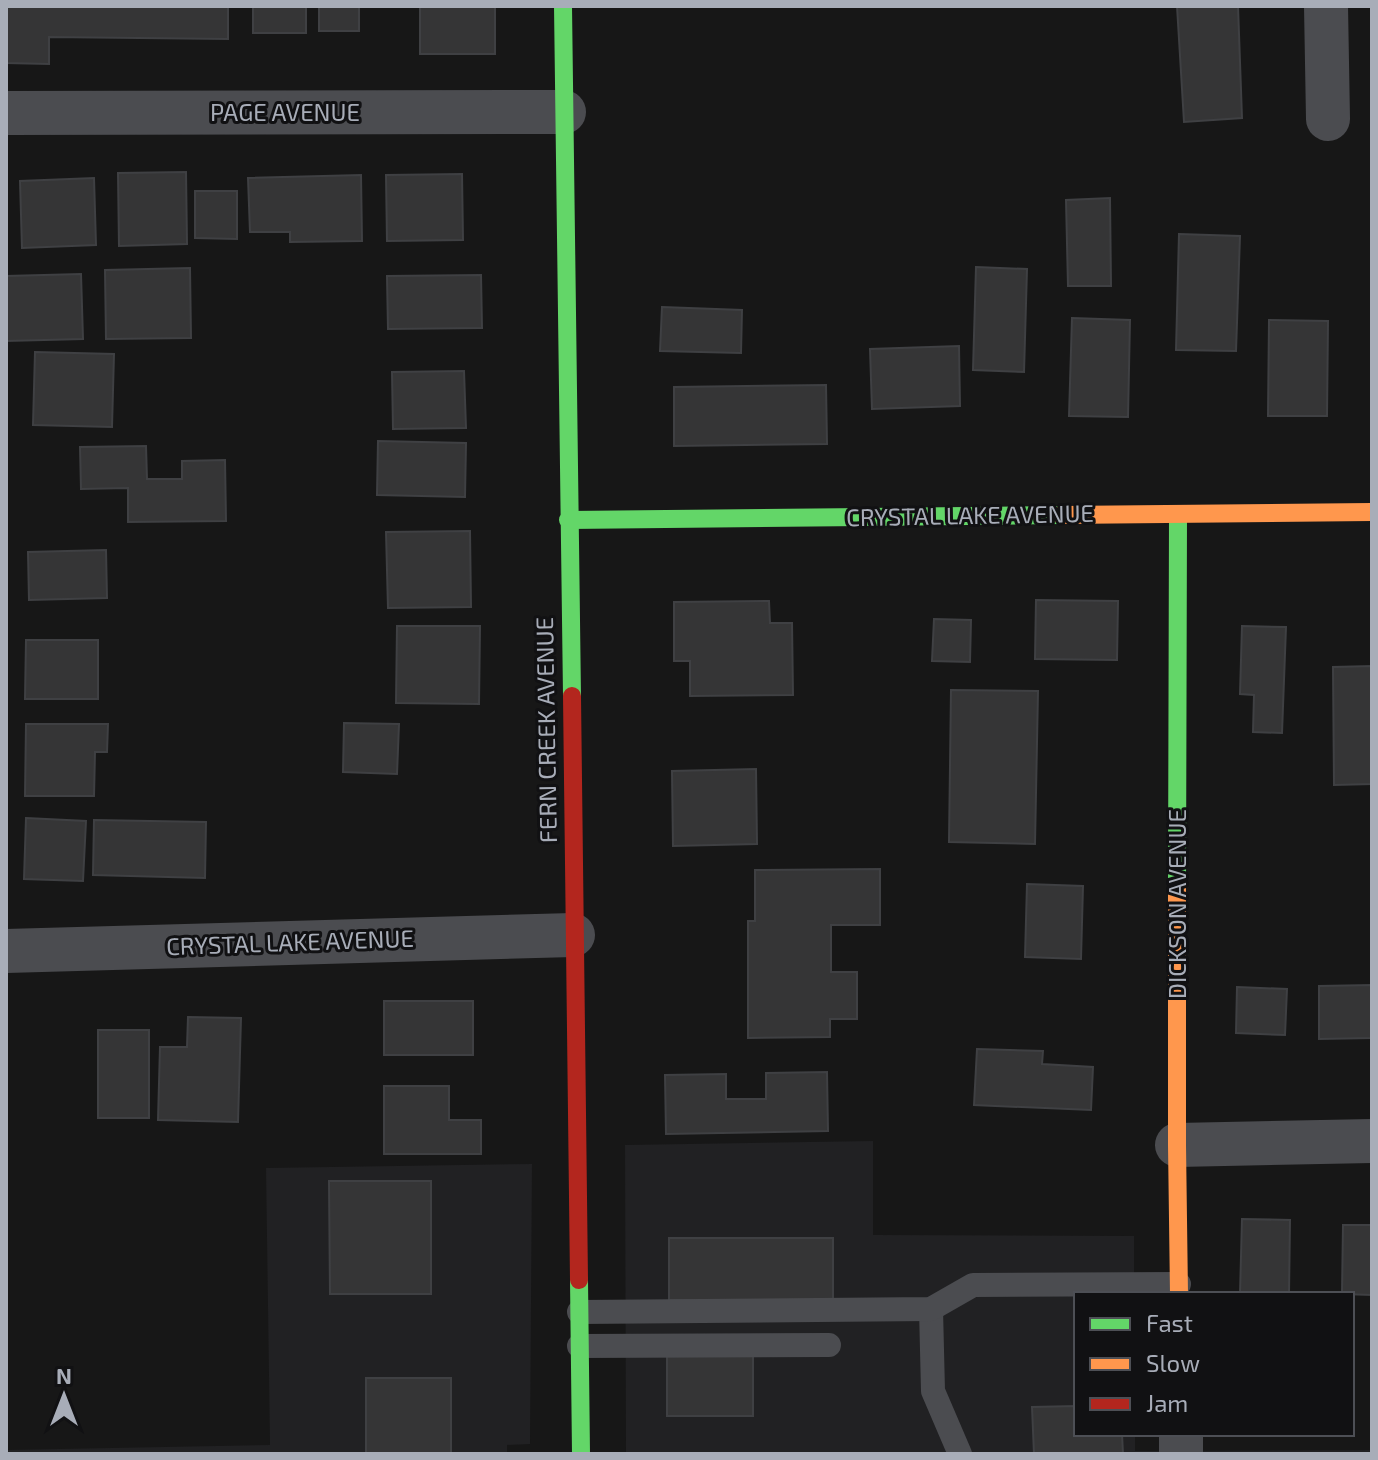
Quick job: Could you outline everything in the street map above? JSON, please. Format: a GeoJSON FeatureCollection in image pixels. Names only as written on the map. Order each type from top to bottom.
{"type":"FeatureCollection","features":[{"type":"Feature","properties":{"kind":"street","name":"FERN CREEK AVENUE"},"geometry":{"type":"LineString","coordinates":[[563,6],[581,1454]]}},
{"type":"Feature","properties":{"kind":"street"},"geometry":{"type":"LineString","coordinates":[[1326,6],[1328,119]]}},
{"type":"Feature","properties":{"kind":"street","name":"PAGE AVENUE"},"geometry":{"type":"LineString","coordinates":[[6,113],[564,112]]}},
{"type":"Feature","properties":{"kind":"street","name":"CRYSTAL LAKE AVENUE"},"geometry":{"type":"LineString","coordinates":[[568,520],[1372,512]]}},
{"type":"Feature","properties":{"kind":"street","name":"DICKSON AVENUE"},"geometry":{"type":"LineString","coordinates":[[1178,515],[1179,1289]]}},
{"type":"Feature","properties":{"kind":"street","name":"CRYSTAL LAKE AVENUE"},"geometry":{"type":"LineString","coordinates":[[6,951],[573,935]]}},
{"type":"Feature","properties":{"kind":"street"},"geometry":{"type":"LineString","coordinates":[[1177,1145],[1372,1141]]}},
{"type":"Feature","properties":{"kind":"lane"},"geometry":{"type":"LineString","coordinates":[[579,1312],[931,1309],[973,1285],[1179,1289]]}},
{"type":"Feature","properties":{"kind":"lane"},"geometry":{"type":"LineString","coordinates":[[931,1309],[933,1391],[960,1454]]}},
{"type":"Feature","properties":{"kind":"lane"},"geometry":{"type":"LineString","coordinates":[[579,1346],[829,1345]]}},
{"type":"Feature","properties":{"kind":"shaded area"},"geometry":{"type":"Polygon","coordinates":[[[873,1141],[873,1235],[1134,1236],[1134,1292],[1074,1292],[1074,1436],[1135,1436],[1135,1451],[1372,1450],[1372,1454],[626,1454],[625,1145],[873,1141]]]}},
{"type":"Feature","properties":{"kind":"shaded area"},"geometry":{"type":"Polygon","coordinates":[[[532,1164],[530,1444],[507,1445],[507,1454],[6,1454],[6,1450],[270,1445],[266,1168],[532,1164]]]}},
{"type":"Feature","properties":{"kind":"building"},"geometry":{"type":"Polygon","coordinates":[[[6,6],[228,6],[228,39],[49,37],[49,64],[6,63],[6,6]]]}},
{"type":"Feature","properties":{"kind":"building"},"geometry":{"type":"Polygon","coordinates":[[[253,6],[306,6],[306,33],[253,33],[253,6]]]}},
{"type":"Feature","properties":{"kind":"building"},"geometry":{"type":"Polygon","coordinates":[[[319,6],[359,6],[359,31],[319,31],[319,6]]]}},
{"type":"Feature","properties":{"kind":"building"},"geometry":{"type":"Polygon","coordinates":[[[420,6],[495,6],[495,54],[420,54],[420,6]]]}},
{"type":"Feature","properties":{"kind":"building"},"geometry":{"type":"Polygon","coordinates":[[[1177,6],[1238,6],[1242,118],[1184,122],[1177,6]]]}},
{"type":"Feature","properties":{"kind":"building"},"geometry":{"type":"Polygon","coordinates":[[[186,172],[187,244],[119,246],[118,173],[186,172]]]}},
{"type":"Feature","properties":{"kind":"building"},"geometry":{"type":"Polygon","coordinates":[[[462,174],[463,240],[387,241],[386,175],[462,174]]]}},
{"type":"Feature","properties":{"kind":"building"},"geometry":{"type":"Polygon","coordinates":[[[361,175],[362,241],[290,242],[290,232],[250,232],[248,178],[361,175]]]}},
{"type":"Feature","properties":{"kind":"building"},"geometry":{"type":"Polygon","coordinates":[[[94,178],[96,245],[22,248],[20,181],[94,178]]]}},
{"type":"Feature","properties":{"kind":"building"},"geometry":{"type":"Polygon","coordinates":[[[195,191],[237,191],[237,239],[195,238],[195,191]]]}},
{"type":"Feature","properties":{"kind":"building"},"geometry":{"type":"Polygon","coordinates":[[[1110,198],[1111,286],[1068,286],[1066,200],[1110,198]]]}},
{"type":"Feature","properties":{"kind":"building"},"geometry":{"type":"Polygon","coordinates":[[[1179,234],[1240,236],[1236,351],[1176,350],[1179,234]]]}},
{"type":"Feature","properties":{"kind":"building"},"geometry":{"type":"Polygon","coordinates":[[[976,267],[1027,269],[1024,372],[973,370],[976,267]]]}},
{"type":"Feature","properties":{"kind":"building"},"geometry":{"type":"Polygon","coordinates":[[[190,268],[191,338],[106,339],[105,270],[190,268]]]}},
{"type":"Feature","properties":{"kind":"building"},"geometry":{"type":"Polygon","coordinates":[[[81,274],[83,339],[6,341],[6,276],[81,274]]]}},
{"type":"Feature","properties":{"kind":"building"},"geometry":{"type":"Polygon","coordinates":[[[481,275],[482,328],[388,329],[387,276],[481,275]]]}},
{"type":"Feature","properties":{"kind":"building"},"geometry":{"type":"Polygon","coordinates":[[[662,307],[742,310],[741,353],[660,351],[662,307]]]}},
{"type":"Feature","properties":{"kind":"building"},"geometry":{"type":"Polygon","coordinates":[[[1072,318],[1130,320],[1128,417],[1069,416],[1072,318]]]}},
{"type":"Feature","properties":{"kind":"building"},"geometry":{"type":"Polygon","coordinates":[[[1269,320],[1328,321],[1327,416],[1268,416],[1269,320]]]}},
{"type":"Feature","properties":{"kind":"building"},"geometry":{"type":"Polygon","coordinates":[[[959,346],[960,406],[872,409],[870,349],[959,346]]]}},
{"type":"Feature","properties":{"kind":"building"},"geometry":{"type":"Polygon","coordinates":[[[35,352],[114,354],[112,427],[33,425],[35,352]]]}},
{"type":"Feature","properties":{"kind":"building"},"geometry":{"type":"Polygon","coordinates":[[[464,371],[466,428],[393,429],[392,372],[464,371]]]}},
{"type":"Feature","properties":{"kind":"building"},"geometry":{"type":"Polygon","coordinates":[[[826,385],[827,444],[674,446],[674,387],[826,385]]]}},
{"type":"Feature","properties":{"kind":"building"},"geometry":{"type":"Polygon","coordinates":[[[378,441],[466,443],[465,497],[377,495],[378,441]]]}},
{"type":"Feature","properties":{"kind":"building"},"geometry":{"type":"Polygon","coordinates":[[[146,446],[147,479],[182,479],[182,461],[225,460],[226,521],[128,522],[128,488],[81,489],[80,447],[146,446]]]}},
{"type":"Feature","properties":{"kind":"building"},"geometry":{"type":"Polygon","coordinates":[[[470,531],[471,607],[388,608],[386,532],[470,531]]]}},
{"type":"Feature","properties":{"kind":"building"},"geometry":{"type":"Polygon","coordinates":[[[106,550],[107,598],[29,600],[28,552],[106,550]]]}},
{"type":"Feature","properties":{"kind":"building"},"geometry":{"type":"Polygon","coordinates":[[[1036,600],[1118,601],[1117,660],[1035,659],[1036,600]]]}},
{"type":"Feature","properties":{"kind":"building"},"geometry":{"type":"Polygon","coordinates":[[[769,601],[770,623],[792,623],[793,695],[690,696],[690,661],[674,661],[674,602],[769,601]]]}},
{"type":"Feature","properties":{"kind":"building"},"geometry":{"type":"Polygon","coordinates":[[[934,619],[971,620],[970,662],[932,661],[934,619]]]}},
{"type":"Feature","properties":{"kind":"building"},"geometry":{"type":"Polygon","coordinates":[[[397,626],[480,626],[479,704],[396,703],[397,626]]]}},
{"type":"Feature","properties":{"kind":"building"},"geometry":{"type":"Polygon","coordinates":[[[1242,626],[1286,627],[1282,733],[1253,732],[1254,695],[1240,694],[1242,626]]]}},
{"type":"Feature","properties":{"kind":"building"},"geometry":{"type":"Polygon","coordinates":[[[26,640],[98,640],[98,699],[25,699],[26,640]]]}},
{"type":"Feature","properties":{"kind":"building"},"geometry":{"type":"Polygon","coordinates":[[[1372,666],[1372,784],[1334,785],[1333,667],[1372,666]]]}},
{"type":"Feature","properties":{"kind":"building"},"geometry":{"type":"Polygon","coordinates":[[[951,690],[1038,691],[1035,844],[949,842],[951,690]]]}},
{"type":"Feature","properties":{"kind":"building"},"geometry":{"type":"Polygon","coordinates":[[[344,723],[399,724],[397,774],[343,772],[344,723]]]}},
{"type":"Feature","properties":{"kind":"building"},"geometry":{"type":"Polygon","coordinates":[[[26,724],[108,724],[107,752],[95,752],[94,796],[25,796],[26,724]]]}},
{"type":"Feature","properties":{"kind":"building"},"geometry":{"type":"Polygon","coordinates":[[[756,769],[757,844],[673,846],[672,771],[756,769]]]}},
{"type":"Feature","properties":{"kind":"building"},"geometry":{"type":"Polygon","coordinates":[[[26,818],[86,821],[83,881],[24,879],[26,818]]]}},
{"type":"Feature","properties":{"kind":"building"},"geometry":{"type":"Polygon","coordinates":[[[94,820],[206,822],[205,878],[93,875],[94,820]]]}},
{"type":"Feature","properties":{"kind":"building"},"geometry":{"type":"Polygon","coordinates":[[[880,869],[880,925],[831,925],[831,972],[857,972],[857,1019],[830,1019],[830,1037],[748,1038],[748,921],[755,921],[755,870],[880,869]]]}},
{"type":"Feature","properties":{"kind":"building"},"geometry":{"type":"Polygon","coordinates":[[[1027,884],[1083,886],[1081,959],[1025,957],[1027,884]]]}},
{"type":"Feature","properties":{"kind":"building"},"geometry":{"type":"Polygon","coordinates":[[[1372,985],[1372,1038],[1319,1039],[1319,986],[1372,985]]]}},
{"type":"Feature","properties":{"kind":"building"},"geometry":{"type":"Polygon","coordinates":[[[1237,987],[1287,989],[1285,1035],[1236,1033],[1237,987]]]}},
{"type":"Feature","properties":{"kind":"building"},"geometry":{"type":"Polygon","coordinates":[[[384,1001],[473,1001],[473,1055],[384,1055],[384,1001]]]}},
{"type":"Feature","properties":{"kind":"building"},"geometry":{"type":"Polygon","coordinates":[[[188,1017],[241,1018],[238,1122],[158,1120],[160,1047],[187,1047],[188,1017]]]}},
{"type":"Feature","properties":{"kind":"building"},"geometry":{"type":"Polygon","coordinates":[[[98,1030],[149,1030],[149,1118],[98,1118],[98,1030]]]}},
{"type":"Feature","properties":{"kind":"building"},"geometry":{"type":"Polygon","coordinates":[[[977,1049],[1043,1051],[1042,1064],[1093,1067],[1091,1110],[974,1105],[977,1049]]]}},
{"type":"Feature","properties":{"kind":"building"},"geometry":{"type":"Polygon","coordinates":[[[827,1072],[828,1131],[666,1134],[665,1075],[726,1074],[726,1099],[766,1099],[766,1073],[827,1072]]]}},
{"type":"Feature","properties":{"kind":"building"},"geometry":{"type":"Polygon","coordinates":[[[384,1086],[449,1086],[449,1120],[481,1120],[481,1154],[384,1154],[384,1086]]]}},
{"type":"Feature","properties":{"kind":"building"},"geometry":{"type":"Polygon","coordinates":[[[329,1181],[431,1181],[431,1294],[330,1294],[329,1181]]]}},
{"type":"Feature","properties":{"kind":"building"},"geometry":{"type":"Polygon","coordinates":[[[1242,1219],[1290,1220],[1289,1292],[1240,1292],[1242,1219]]]}},
{"type":"Feature","properties":{"kind":"building"},"geometry":{"type":"Polygon","coordinates":[[[1343,1225],[1372,1225],[1372,1295],[1342,1292],[1343,1225]]]}},
{"type":"Feature","properties":{"kind":"building"},"geometry":{"type":"Polygon","coordinates":[[[669,1238],[833,1238],[833,1300],[669,1300],[669,1238]]]}},
{"type":"Feature","properties":{"kind":"building"},"geometry":{"type":"Polygon","coordinates":[[[667,1354],[753,1354],[753,1416],[667,1416],[667,1354]]]}},
{"type":"Feature","properties":{"kind":"building"},"geometry":{"type":"Polygon","coordinates":[[[366,1378],[451,1378],[451,1454],[366,1454],[366,1378]]]}},
{"type":"Feature","properties":{"kind":"building"},"geometry":{"type":"Polygon","coordinates":[[[1074,1406],[1074,1436],[1122,1436],[1123,1454],[1034,1454],[1032,1407],[1074,1406]]]}},
{"type":"Feature","properties":{"kind":"traffic: fast"},"geometry":{"type":"LineString","coordinates":[[563,6],[572,696]]}},
{"type":"Feature","properties":{"kind":"traffic: fast"},"geometry":{"type":"LineString","coordinates":[[568,520],[1061,515]]}},
{"type":"Feature","properties":{"kind":"traffic: fast"},"geometry":{"type":"LineString","coordinates":[[1177,887],[1178,515]]}},
{"type":"Feature","properties":{"kind":"traffic: fast"},"geometry":{"type":"LineString","coordinates":[[579,1280],[581,1454]]}},
{"type":"Feature","properties":{"kind":"traffic: slow"},"geometry":{"type":"LineString","coordinates":[[1061,515],[1372,512]]}},
{"type":"Feature","properties":{"kind":"traffic: slow"},"geometry":{"type":"LineString","coordinates":[[1177,887],[1179,1292]]}},
{"type":"Feature","properties":{"kind":"traffic: jam"},"geometry":{"type":"LineString","coordinates":[[572,696],[579,1280]]}}]}
